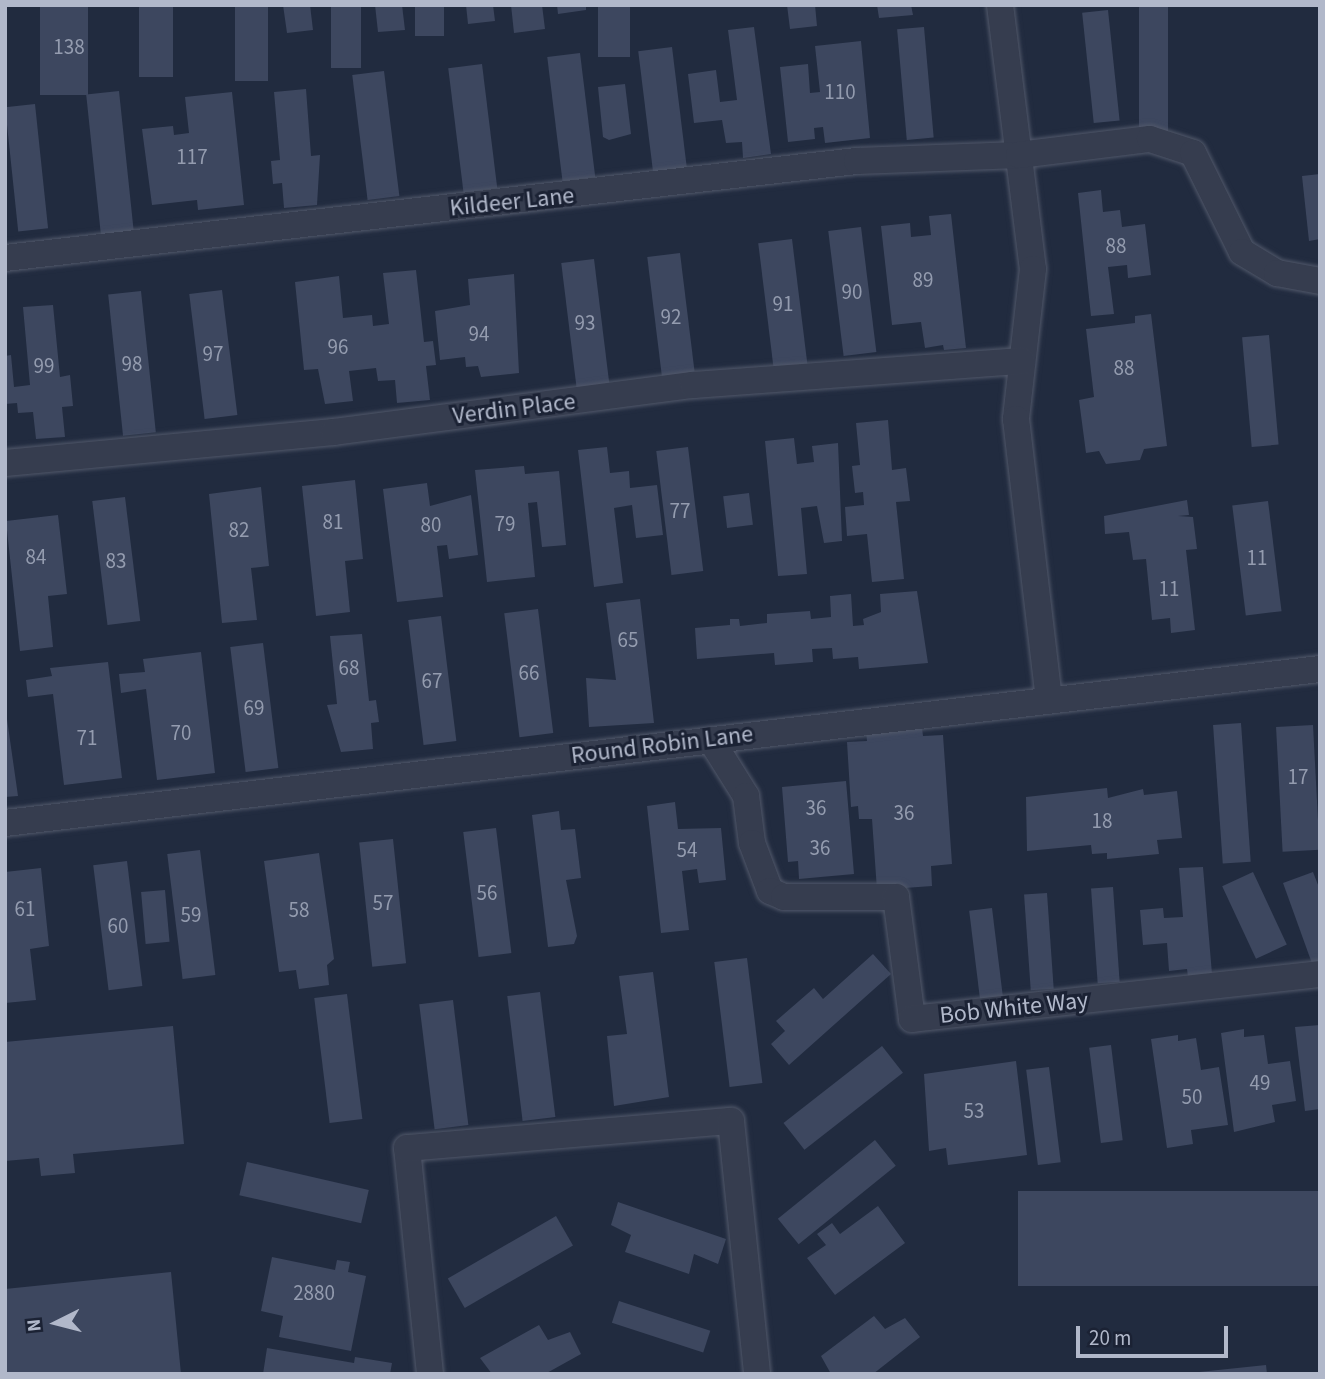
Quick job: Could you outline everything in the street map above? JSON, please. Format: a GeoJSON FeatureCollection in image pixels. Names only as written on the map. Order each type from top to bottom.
{"type":"FeatureCollection","features":[{"type":"Feature","properties":{"kind":"lane"},"geometry":{"type":"LineString","coordinates":[[1000,5],[1033,269],[1016,419],[1049,700]]}},
{"type":"Feature","properties":{"kind":"lane","name":"Kildeer Lane"},"geometry":{"type":"LineString","coordinates":[[5,258],[857,161],[1019,155],[1150,139],[1192,153],[1242,252],[1277,273],[1320,281]]}},
{"type":"Feature","properties":{"kind":"lane","name":"Verdin Place"},"geometry":{"type":"LineString","coordinates":[[5,463],[334,432],[693,385],[1022,361]]}},
{"type":"Feature","properties":{"kind":"lane","name":"Round Robin Lane"},"geometry":{"type":"LineString","coordinates":[[5,823],[1320,669]]}},
{"type":"Feature","properties":{"kind":"lane","name":"Bob White Way"},"geometry":{"type":"LineString","coordinates":[[711,740],[746,796],[752,842],[770,891],[784,897],[896,897],[912,1019],[1320,974]]}},
{"type":"Feature","properties":{"kind":"lane"},"geometry":{"type":"LineString","coordinates":[[430,1374],[407,1149],[731,1121],[757,1374]]}},
{"type":"Feature","properties":{"kind":"building"},"geometry":{"type":"Polygon","coordinates":[[[40,5],[88,5],[88,95],[40,95],[40,5]]]}},
{"type":"Feature","properties":{"kind":"building"},"geometry":{"type":"Polygon","coordinates":[[[139,5],[173,5],[173,77],[139,77],[139,5]]]}},
{"type":"Feature","properties":{"kind":"building"},"geometry":{"type":"Polygon","coordinates":[[[235,5],[268,5],[268,81],[235,81],[235,5]]]}},
{"type":"Feature","properties":{"kind":"building"},"geometry":{"type":"Polygon","coordinates":[[[283,5],[310,5],[313,30],[287,33],[283,5]]]}},
{"type":"Feature","properties":{"kind":"building"},"geometry":{"type":"Polygon","coordinates":[[[331,5],[361,5],[361,68],[331,68],[331,5]]]}},
{"type":"Feature","properties":{"kind":"building"},"geometry":{"type":"Polygon","coordinates":[[[375,5],[402,5],[405,30],[378,32],[375,5]]]}},
{"type":"Feature","properties":{"kind":"building"},"geometry":{"type":"Polygon","coordinates":[[[415,5],[444,5],[444,36],[415,36],[415,5]]]}},
{"type":"Feature","properties":{"kind":"building"},"geometry":{"type":"Polygon","coordinates":[[[466,5],[493,5],[495,21],[468,24],[466,5]]]}},
{"type":"Feature","properties":{"kind":"building"},"geometry":{"type":"Polygon","coordinates":[[[511,5],[542,5],[545,29],[514,33],[511,5]]]}},
{"type":"Feature","properties":{"kind":"building"},"geometry":{"type":"Polygon","coordinates":[[[557,5],[586,5],[586,10],[558,14],[557,5]]]}},
{"type":"Feature","properties":{"kind":"building"},"geometry":{"type":"Polygon","coordinates":[[[598,5],[630,5],[630,57],[598,57],[598,5]]]}},
{"type":"Feature","properties":{"kind":"building"},"geometry":{"type":"Polygon","coordinates":[[[787,5],[815,5],[817,26],[790,29],[787,5]]]}},
{"type":"Feature","properties":{"kind":"building"},"geometry":{"type":"Polygon","coordinates":[[[877,5],[911,5],[913,15],[879,18],[877,5]]]}},
{"type":"Feature","properties":{"kind":"building"},"geometry":{"type":"Polygon","coordinates":[[[1139,5],[1168,5],[1168,133],[1139,133],[1139,5]]]}},
{"type":"Feature","properties":{"kind":"building"},"geometry":{"type":"Polygon","coordinates":[[[1108,10],[1120,120],[1094,123],[1082,13],[1108,10]]]}},
{"type":"Feature","properties":{"kind":"building"},"geometry":{"type":"Polygon","coordinates":[[[754,27],[771,154],[743,158],[742,142],[726,143],[722,120],[694,123],[688,74],[716,70],[720,102],[737,100],[728,30],[754,27]]]}},
{"type":"Feature","properties":{"kind":"building"},"geometry":{"type":"Polygon","coordinates":[[[924,27],[934,138],[907,140],[897,29],[924,27]]]}},
{"type":"Feature","properties":{"kind":"building"},"geometry":{"type":"Polygon","coordinates":[[[861,41],[870,138],[825,143],[823,127],[814,128],[815,139],[788,142],[780,67],[808,64],[810,93],[820,92],[815,46],[861,41]]]}},
{"type":"Feature","properties":{"kind":"building"},"geometry":{"type":"Polygon","coordinates":[[[672,47],[687,172],[654,176],[638,51],[672,47]]]}},
{"type":"Feature","properties":{"kind":"building"},"geometry":{"type":"Polygon","coordinates":[[[580,53],[595,177],[562,181],[547,57],[580,53]]]}},
{"type":"Feature","properties":{"kind":"building"},"geometry":{"type":"Polygon","coordinates":[[[482,64],[497,188],[463,192],[448,68],[482,64]]]}},
{"type":"Feature","properties":{"kind":"building"},"geometry":{"type":"Polygon","coordinates":[[[384,71],[399,196],[368,200],[352,75],[384,71]]]}},
{"type":"Feature","properties":{"kind":"building"},"geometry":{"type":"Polygon","coordinates":[[[625,84],[631,134],[609,140],[603,137],[598,87],[625,84]]]}},
{"type":"Feature","properties":{"kind":"building"},"geometry":{"type":"Polygon","coordinates":[[[306,89],[311,156],[320,155],[317,205],[284,208],[282,183],[273,184],[271,161],[280,160],[274,92],[306,89]]]}},
{"type":"Feature","properties":{"kind":"building"},"geometry":{"type":"Polygon","coordinates":[[[119,91],[134,233],[101,237],[86,94],[119,91]]]}},
{"type":"Feature","properties":{"kind":"building"},"geometry":{"type":"Polygon","coordinates":[[[232,92],[244,205],[198,210],[197,200],[152,205],[142,129],[173,126],[174,135],[189,133],[185,97],[232,92]]]}},
{"type":"Feature","properties":{"kind":"building"},"geometry":{"type":"Polygon","coordinates":[[[35,104],[48,228],[18,231],[5,107],[35,104]]]}},
{"type":"Feature","properties":{"kind":"building"},"geometry":{"type":"Polygon","coordinates":[[[1320,174],[1320,239],[1309,241],[1302,176],[1320,174]]]}},
{"type":"Feature","properties":{"kind":"building"},"geometry":{"type":"Polygon","coordinates":[[[1101,190],[1103,212],[1120,210],[1122,227],[1145,224],[1151,275],[1128,278],[1127,265],[1108,267],[1114,314],[1091,316],[1078,193],[1101,190]]]}},
{"type":"Feature","properties":{"kind":"building"},"geometry":{"type":"Polygon","coordinates":[[[951,214],[966,348],[944,350],[943,345],[925,348],[921,322],[892,325],[881,226],[910,223],[911,237],[931,235],[929,216],[951,214]]]}},
{"type":"Feature","properties":{"kind":"building"},"geometry":{"type":"Polygon","coordinates":[[[861,227],[876,352],[844,356],[828,231],[861,227]]]}},
{"type":"Feature","properties":{"kind":"building"},"geometry":{"type":"Polygon","coordinates":[[[792,239],[807,364],[774,368],[758,243],[792,239]]]}},
{"type":"Feature","properties":{"kind":"building"},"geometry":{"type":"Polygon","coordinates":[[[680,253],[695,377],[662,381],[647,257],[680,253]]]}},
{"type":"Feature","properties":{"kind":"building"},"geometry":{"type":"Polygon","coordinates":[[[594,259],[609,384],[577,388],[561,263],[594,259]]]}},
{"type":"Feature","properties":{"kind":"building"},"geometry":{"type":"Polygon","coordinates":[[[416,270],[424,342],[433,341],[436,365],[426,366],[430,400],[397,403],[395,380],[378,381],[376,368],[349,371],[353,401],[325,404],[318,369],[304,370],[295,282],[339,276],[343,318],[372,315],[373,326],[389,324],[383,273],[416,270]]]}},
{"type":"Feature","properties":{"kind":"building"},"geometry":{"type":"Polygon","coordinates":[[[514,274],[519,373],[481,377],[478,366],[466,367],[465,357],[440,360],[435,311],[470,305],[468,279],[514,274]]]}},
{"type":"Feature","properties":{"kind":"building"},"geometry":{"type":"Polygon","coordinates":[[[222,290],[237,415],[205,419],[189,294],[222,290]]]}},
{"type":"Feature","properties":{"kind":"building"},"geometry":{"type":"Polygon","coordinates":[[[141,291],[156,432],[123,436],[108,294],[141,291]]]}},
{"type":"Feature","properties":{"kind":"building"},"geometry":{"type":"Polygon","coordinates":[[[53,305],[60,377],[70,375],[73,406],[62,407],[65,437],[36,439],[33,412],[18,413],[17,403],[5,404],[5,356],[11,355],[14,387],[30,385],[23,307],[53,305]]]}},
{"type":"Feature","properties":{"kind":"building"},"geometry":{"type":"Polygon","coordinates":[[[1151,314],[1167,446],[1144,449],[1140,460],[1106,464],[1099,451],[1086,453],[1079,400],[1094,397],[1086,329],[1135,323],[1135,316],[1151,314]]]}},
{"type":"Feature","properties":{"kind":"building"},"geometry":{"type":"Polygon","coordinates":[[[1269,335],[1279,445],[1252,447],[1242,337],[1269,335]]]}},
{"type":"Feature","properties":{"kind":"building"},"geometry":{"type":"Polygon","coordinates":[[[888,420],[892,470],[906,468],[910,501],[896,502],[904,579],[872,582],[867,534],[847,536],[845,507],[864,505],[863,492],[855,493],[852,466],[860,465],[856,423],[888,420]]]}},
{"type":"Feature","properties":{"kind":"building"},"geometry":{"type":"Polygon","coordinates":[[[794,438],[797,464],[814,462],[812,446],[838,443],[842,541],[824,543],[817,506],[801,508],[807,574],[778,576],[765,441],[794,438]]]}},
{"type":"Feature","properties":{"kind":"building"},"geometry":{"type":"Polygon","coordinates":[[[607,447],[610,473],[629,471],[630,488],[657,485],[663,535],[636,538],[632,505],[614,508],[623,583],[594,587],[578,450],[607,447]]]}},
{"type":"Feature","properties":{"kind":"building"},"geometry":{"type":"Polygon","coordinates":[[[688,447],[703,571],[671,575],[656,451],[688,447]]]}},
{"type":"Feature","properties":{"kind":"building"},"geometry":{"type":"Polygon","coordinates":[[[524,466],[525,474],[559,471],[566,545],[542,547],[537,502],[528,503],[535,577],[487,582],[475,470],[524,466]]]}},
{"type":"Feature","properties":{"kind":"building"},"geometry":{"type":"Polygon","coordinates":[[[355,480],[363,559],[345,561],[350,612],[316,616],[302,486],[355,480]]]}},
{"type":"Feature","properties":{"kind":"building"},"geometry":{"type":"Polygon","coordinates":[[[427,483],[430,506],[471,495],[478,555],[449,559],[447,545],[437,546],[443,597],[397,602],[383,489],[427,483]]]}},
{"type":"Feature","properties":{"kind":"building"},"geometry":{"type":"Polygon","coordinates":[[[261,487],[269,566],[251,568],[257,620],[222,623],[209,494],[261,487]]]}},
{"type":"Feature","properties":{"kind":"building"},"geometry":{"type":"Polygon","coordinates":[[[749,493],[753,525],[727,528],[723,496],[749,493]]]}},
{"type":"Feature","properties":{"kind":"building"},"geometry":{"type":"Polygon","coordinates":[[[125,497],[140,621],[107,625],[92,501],[125,497]]]}},
{"type":"Feature","properties":{"kind":"building"},"geometry":{"type":"Polygon","coordinates":[[[1187,500],[1189,515],[1178,516],[1193,517],[1197,549],[1186,550],[1195,630],[1171,633],[1170,618],[1152,620],[1146,559],[1133,560],[1129,532],[1105,534],[1104,516],[1187,500]]]}},
{"type":"Feature","properties":{"kind":"building"},"geometry":{"type":"Polygon","coordinates":[[[1268,501],[1282,611],[1246,616],[1232,505],[1268,501]]]}},
{"type":"Feature","properties":{"kind":"building"},"geometry":{"type":"Polygon","coordinates":[[[58,515],[67,594],[48,596],[53,647],[20,651],[6,521],[58,515]]]}},
{"type":"Feature","properties":{"kind":"building"},"geometry":{"type":"Polygon","coordinates":[[[917,591],[928,663],[859,669],[858,657],[833,659],[832,648],[812,649],[813,662],[775,665],[774,653],[697,659],[695,628],[730,625],[730,619],[739,619],[740,626],[767,623],[767,614],[810,611],[811,619],[831,617],[830,596],[851,594],[853,626],[864,625],[863,619],[881,612],[880,594],[917,591]]]}},
{"type":"Feature","properties":{"kind":"building"},"geometry":{"type":"Polygon","coordinates":[[[640,599],[654,723],[589,727],[586,678],[616,680],[606,603],[640,599]]]}},
{"type":"Feature","properties":{"kind":"building"},"geometry":{"type":"Polygon","coordinates":[[[538,609],[553,733],[519,737],[504,613],[538,609]]]}},
{"type":"Feature","properties":{"kind":"building"},"geometry":{"type":"Polygon","coordinates":[[[441,616],[456,741],[424,745],[408,620],[441,616]]]}},
{"type":"Feature","properties":{"kind":"building"},"geometry":{"type":"Polygon","coordinates":[[[362,634],[369,701],[376,700],[379,722],[371,723],[373,749],[341,752],[327,705],[337,704],[330,636],[362,634]]]}},
{"type":"Feature","properties":{"kind":"building"},"geometry":{"type":"Polygon","coordinates":[[[263,643],[278,768],[246,772],[230,647],[263,643]]]}},
{"type":"Feature","properties":{"kind":"building"},"geometry":{"type":"Polygon","coordinates":[[[201,652],[215,773],[157,780],[146,689],[121,693],[119,674],[145,672],[143,659],[201,652]]]}},
{"type":"Feature","properties":{"kind":"building"},"geometry":{"type":"Polygon","coordinates":[[[108,662],[122,778],[64,785],[53,694],[28,697],[26,680],[52,676],[50,668],[108,662]]]}},
{"type":"Feature","properties":{"kind":"building"},"geometry":{"type":"Polygon","coordinates":[[[5,705],[18,796],[5,797],[5,705]]]}},
{"type":"Feature","properties":{"kind":"building"},"geometry":{"type":"Polygon","coordinates":[[[1241,723],[1251,862],[1223,864],[1213,725],[1241,723]]]}},
{"type":"Feature","properties":{"kind":"building"},"geometry":{"type":"Polygon","coordinates":[[[1313,725],[1320,850],[1283,852],[1276,727],[1313,725]]]}},
{"type":"Feature","properties":{"kind":"building"},"geometry":{"type":"Polygon","coordinates":[[[922,728],[923,736],[943,735],[952,864],[931,866],[932,886],[877,890],[872,819],[859,819],[858,806],[851,807],[847,742],[867,741],[866,732],[922,728]]]}},
{"type":"Feature","properties":{"kind":"building"},"geometry":{"type":"Polygon","coordinates":[[[846,781],[854,874],[799,879],[798,861],[788,862],[782,787],[846,781]]]}},
{"type":"Feature","properties":{"kind":"building"},"geometry":{"type":"Polygon","coordinates":[[[1107,788],[1108,798],[1143,789],[1144,795],[1177,791],[1182,838],[1157,840],[1159,854],[1107,859],[1107,853],[1092,854],[1091,845],[1027,851],[1026,797],[1107,788]]]}},
{"type":"Feature","properties":{"kind":"building"},"geometry":{"type":"Polygon","coordinates":[[[675,802],[678,829],[721,828],[726,880],[699,883],[697,869],[682,871],[689,930],[661,933],[647,806],[675,802]]]}},
{"type":"Feature","properties":{"kind":"building"},"geometry":{"type":"Polygon","coordinates":[[[559,811],[561,830],[575,829],[581,878],[566,880],[577,936],[574,944],[548,947],[532,815],[559,811]]]}},
{"type":"Feature","properties":{"kind":"building"},"geometry":{"type":"Polygon","coordinates":[[[496,828],[511,953],[479,957],[463,832],[496,828]]]}},
{"type":"Feature","properties":{"kind":"building"},"geometry":{"type":"Polygon","coordinates":[[[393,839],[406,963],[372,967],[359,843],[393,839]]]}},
{"type":"Feature","properties":{"kind":"building"},"geometry":{"type":"Polygon","coordinates":[[[200,850],[215,975],[183,979],[167,854],[200,850]]]}},
{"type":"Feature","properties":{"kind":"building"},"geometry":{"type":"Polygon","coordinates":[[[319,853],[334,959],[327,965],[329,985],[299,989],[296,970],[279,972],[264,861],[319,853]]]}},
{"type":"Feature","properties":{"kind":"building"},"geometry":{"type":"Polygon","coordinates":[[[127,861],[142,986],[109,990],[93,865],[127,861]]]}},
{"type":"Feature","properties":{"kind":"building"},"geometry":{"type":"Polygon","coordinates":[[[1203,867],[1212,974],[1188,977],[1187,969],[1169,971],[1167,943],[1143,945],[1140,910],[1163,908],[1164,918],[1183,917],[1179,868],[1203,867]]]}},
{"type":"Feature","properties":{"kind":"building"},"geometry":{"type":"Polygon","coordinates":[[[41,868],[49,946],[30,949],[36,1000],[5,1003],[5,872],[41,868]]]}},
{"type":"Feature","properties":{"kind":"building"},"geometry":{"type":"Polygon","coordinates":[[[1253,872],[1287,945],[1256,959],[1222,886],[1253,872]]]}},
{"type":"Feature","properties":{"kind":"building"},"geometry":{"type":"Polygon","coordinates":[[[1313,872],[1320,890],[1320,967],[1314,969],[1283,883],[1313,872]]]}},
{"type":"Feature","properties":{"kind":"building"},"geometry":{"type":"Polygon","coordinates":[[[1113,887],[1120,982],[1098,983],[1091,889],[1113,887]]]}},
{"type":"Feature","properties":{"kind":"building"},"geometry":{"type":"Polygon","coordinates":[[[165,890],[170,942],[146,944],[141,892],[165,890]]]}},
{"type":"Feature","properties":{"kind":"building"},"geometry":{"type":"Polygon","coordinates":[[[1047,893],[1054,989],[1031,990],[1024,895],[1047,893]]]}},
{"type":"Feature","properties":{"kind":"building"},"geometry":{"type":"Polygon","coordinates":[[[992,908],[1004,1003],[981,1006],[969,911],[992,908]]]}},
{"type":"Feature","properties":{"kind":"building"},"geometry":{"type":"Polygon","coordinates":[[[873,954],[891,974],[789,1065],[771,1044],[785,1031],[776,1021],[814,988],[823,999],[873,954]]]}},
{"type":"Feature","properties":{"kind":"building"},"geometry":{"type":"Polygon","coordinates":[[[747,958],[762,1083],[730,1087],[714,962],[747,958]]]}},
{"type":"Feature","properties":{"kind":"building"},"geometry":{"type":"Polygon","coordinates":[[[653,972],[669,1097],[614,1106],[607,1036],[627,1034],[619,976],[653,972]]]}},
{"type":"Feature","properties":{"kind":"building"},"geometry":{"type":"Polygon","coordinates":[[[540,992],[555,1117],[523,1121],[507,996],[540,992]]]}},
{"type":"Feature","properties":{"kind":"building"},"geometry":{"type":"Polygon","coordinates":[[[347,994],[362,1119],[330,1123],[314,998],[347,994]]]}},
{"type":"Feature","properties":{"kind":"building"},"geometry":{"type":"Polygon","coordinates":[[[453,1000],[468,1125],[435,1129],[419,1004],[453,1000]]]}},
{"type":"Feature","properties":{"kind":"building"},"geometry":{"type":"Polygon","coordinates":[[[1320,1025],[1320,1109],[1305,1111],[1295,1027],[1320,1025]]]}},
{"type":"Feature","properties":{"kind":"building"},"geometry":{"type":"Polygon","coordinates":[[[173,1026],[184,1144],[73,1154],[75,1173],[41,1176],[39,1158],[5,1161],[5,1042],[173,1026]]]}},
{"type":"Feature","properties":{"kind":"building"},"geometry":{"type":"Polygon","coordinates":[[[1244,1029],[1244,1037],[1264,1035],[1268,1064],[1290,1061],[1296,1101],[1272,1105],[1275,1122],[1234,1132],[1221,1033],[1244,1029]]]}},
{"type":"Feature","properties":{"kind":"building"},"geometry":{"type":"Polygon","coordinates":[[[1178,1035],[1178,1041],[1196,1038],[1201,1070],[1219,1067],[1228,1125],[1191,1130],[1193,1144],[1167,1148],[1151,1039],[1178,1035]]]}},
{"type":"Feature","properties":{"kind":"building"},"geometry":{"type":"Polygon","coordinates":[[[1111,1045],[1123,1140],[1101,1143],[1089,1048],[1111,1045]]]}},
{"type":"Feature","properties":{"kind":"building"},"geometry":{"type":"Polygon","coordinates":[[[882,1046],[903,1073],[804,1150],[783,1123],[882,1046]]]}},
{"type":"Feature","properties":{"kind":"building"},"geometry":{"type":"Polygon","coordinates":[[[1016,1061],[1027,1155],[948,1165],[946,1148],[929,1151],[924,1074],[1016,1061]]]}},
{"type":"Feature","properties":{"kind":"building"},"geometry":{"type":"Polygon","coordinates":[[[1049,1067],[1061,1162],[1038,1165],[1026,1070],[1049,1067]]]}},
{"type":"Feature","properties":{"kind":"building"},"geometry":{"type":"Polygon","coordinates":[[[875,1140],[896,1166],[799,1244],[778,1219],[875,1140]]]}},
{"type":"Feature","properties":{"kind":"building"},"geometry":{"type":"Polygon","coordinates":[[[247,1162],[369,1190],[361,1223],[239,1195],[247,1162]]]}},
{"type":"Feature","properties":{"kind":"building"},"geometry":{"type":"Polygon","coordinates":[[[1018,1191],[1320,1191],[1320,1286],[1018,1286],[1018,1191]]]}},
{"type":"Feature","properties":{"kind":"building"},"geometry":{"type":"Polygon","coordinates":[[[618,1202],[726,1239],[718,1264],[694,1254],[689,1274],[625,1252],[631,1235],[611,1225],[618,1202]]]}},
{"type":"Feature","properties":{"kind":"building"},"geometry":{"type":"Polygon","coordinates":[[[878,1206],[905,1243],[835,1295],[807,1258],[826,1245],[817,1234],[832,1223],[840,1234],[878,1206]]]}},
{"type":"Feature","properties":{"kind":"building"},"geometry":{"type":"Polygon","coordinates":[[[556,1216],[573,1245],[465,1308],[448,1278],[556,1216]]]}},
{"type":"Feature","properties":{"kind":"building"},"geometry":{"type":"Polygon","coordinates":[[[272,1257],[335,1270],[337,1260],[350,1262],[348,1272],[366,1276],[351,1351],[279,1337],[283,1316],[261,1311],[272,1257]]]}},
{"type":"Feature","properties":{"kind":"building"},"geometry":{"type":"Polygon","coordinates":[[[171,1272],[181,1374],[5,1374],[5,1289],[171,1272]]]}},
{"type":"Feature","properties":{"kind":"building"},"geometry":{"type":"Polygon","coordinates":[[[619,1301],[710,1331],[703,1353],[612,1323],[619,1301]]]}},
{"type":"Feature","properties":{"kind":"building"},"geometry":{"type":"Polygon","coordinates":[[[874,1316],[885,1329],[905,1318],[920,1337],[873,1374],[831,1374],[821,1356],[874,1316]]]}},
{"type":"Feature","properties":{"kind":"building"},"geometry":{"type":"Polygon","coordinates":[[[539,1325],[548,1340],[570,1332],[581,1354],[545,1374],[492,1374],[480,1358],[539,1325]]]}},
{"type":"Feature","properties":{"kind":"building"},"geometry":{"type":"Polygon","coordinates":[[[267,1348],[354,1363],[355,1357],[392,1363],[390,1374],[263,1374],[267,1348]]]}},
{"type":"Feature","properties":{"kind":"building"},"geometry":{"type":"Polygon","coordinates":[[[1266,1365],[1267,1374],[1199,1374],[1199,1372],[1266,1365]]]}}]}
